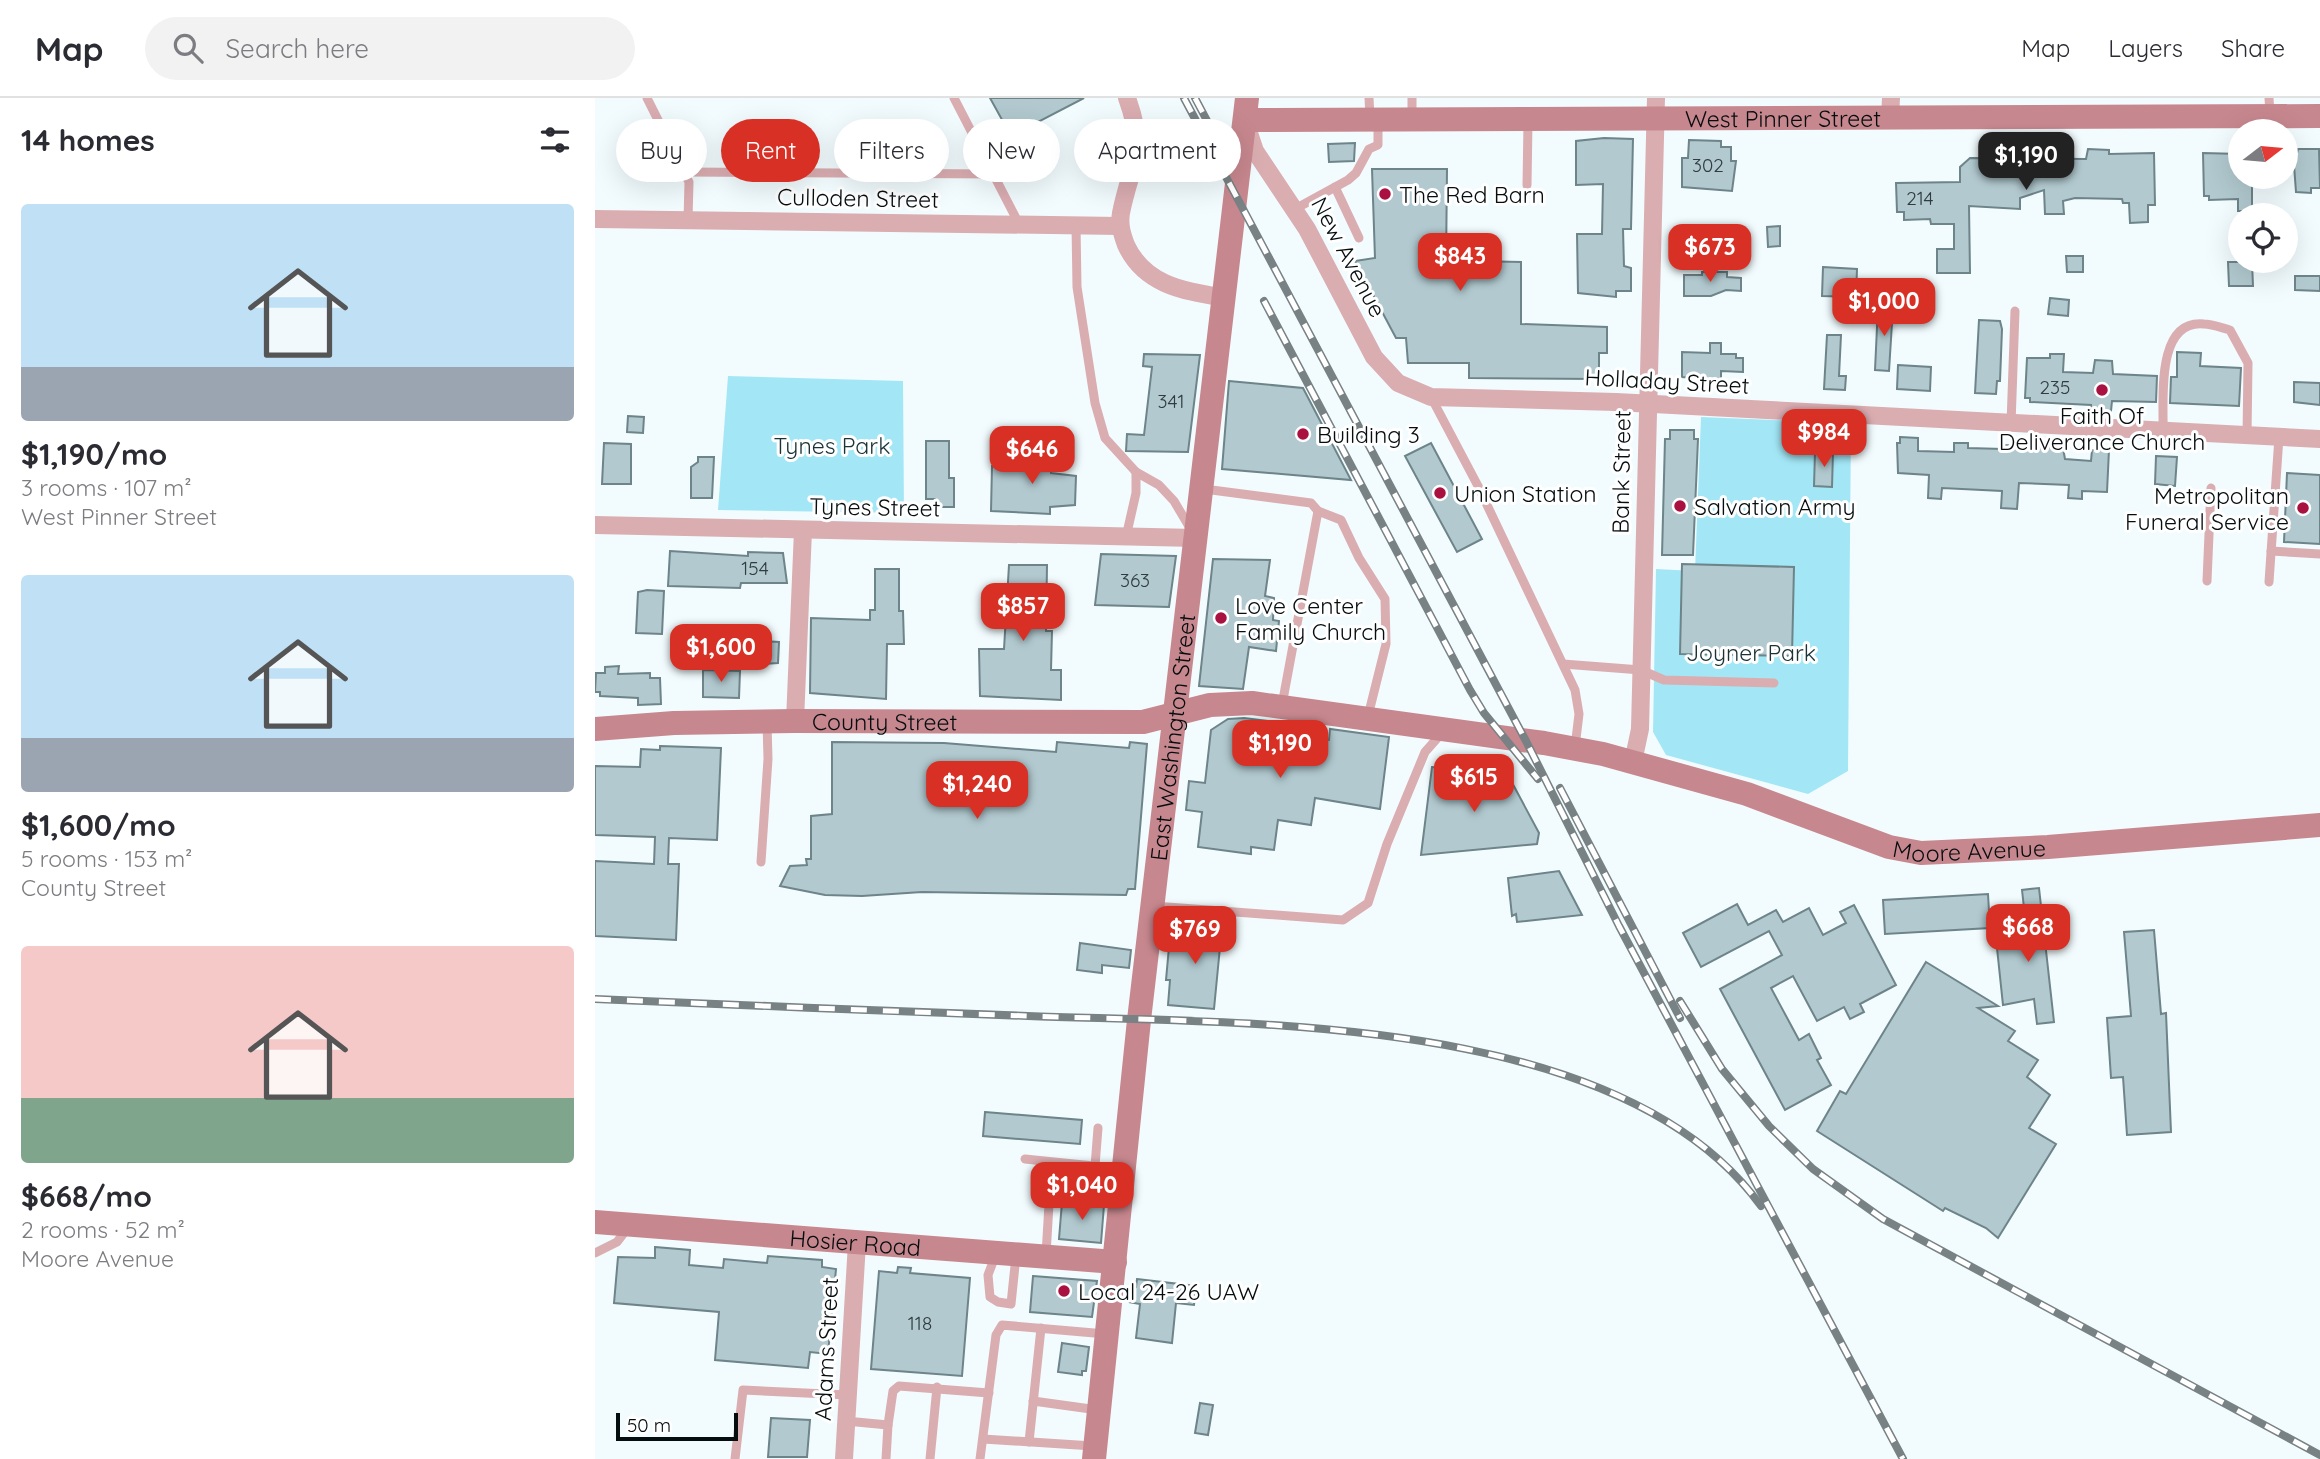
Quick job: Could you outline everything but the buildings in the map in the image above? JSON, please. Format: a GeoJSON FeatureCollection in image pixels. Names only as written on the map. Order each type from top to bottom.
{"type":"FeatureCollection","features":[{"type":"Feature","properties":{"kind":"main road","name":"West Pinner Street"},"geometry":{"type":"LineString","coordinates":[[1247,109],[1372,113],[1412,109],[1528,120],[1656,109],[2270,107],[2320,116]]}},
{"type":"Feature","properties":{"kind":"main road","name":"East Washington Street"},"geometry":{"type":"LineString","coordinates":[[1095,1452],[1210,399],[1247,109]]}},
{"type":"Feature","properties":{"kind":"main road","name":"County Street"},"geometry":{"type":"LineString","coordinates":[[595,729],[674,723],[767,721],[1143,722],[1227,703],[1368,718]]}},
{"type":"Feature","properties":{"kind":"main road","name":"Moore Avenue"},"geometry":{"type":"LineString","coordinates":[[1368,718],[1575,749],[1633,762],[1747,794],[1889,847],[1921,852],[2048,847],[2320,825]]}},
{"type":"Feature","properties":{"kind":"main road","name":"Hosier Road"},"geometry":{"type":"LineString","coordinates":[[595,1222],[1115,1262]]}},
{"type":"Feature","properties":{"kind":"street"},"geometry":{"type":"LineString","coordinates":[[1127,98],[1137,138],[1136,164],[1120,226],[1132,257],[1146,273],[1164,285],[1225,298]]}},
{"type":"Feature","properties":{"kind":"street","name":"New Avenue"},"geometry":{"type":"LineString","coordinates":[[1247,109],[1255,151],[1295,209],[1374,357],[1398,383],[1431,397]]}},
{"type":"Feature","properties":{"kind":"street","name":"Bank Street"},"geometry":{"type":"LineString","coordinates":[[1633,762],[1640,729],[1656,109]]}},
{"type":"Feature","properties":{"kind":"street","name":"Culloden Street"},"geometry":{"type":"LineString","coordinates":[[595,219],[1120,226]]}},
{"type":"Feature","properties":{"kind":"street","name":"Holladay Street"},"geometry":{"type":"LineString","coordinates":[[1431,397],[1647,404],[2320,439]]}},
{"type":"Feature","properties":{"kind":"street","name":"Tynes Street"},"geometry":{"type":"LineString","coordinates":[[595,525],[1196,538]]}},
{"type":"Feature","properties":{"kind":"street"},"geometry":{"type":"LineString","coordinates":[[796,721],[803,530]]}},
{"type":"Feature","properties":{"kind":"street","name":"Adams Street"},"geometry":{"type":"LineString","coordinates":[[844,1459],[857,1242]]}},
{"type":"Feature","properties":{"kind":"lane"},"geometry":{"type":"LineString","coordinates":[[647,98],[658,119]]}},
{"type":"Feature","properties":{"kind":"lane"},"geometry":{"type":"LineString","coordinates":[[954,98],[965,119]]}},
{"type":"Feature","properties":{"kind":"lane"},"geometry":{"type":"LineString","coordinates":[[1295,209],[1356,173],[1369,149],[1378,145],[1372,113]]}},
{"type":"Feature","properties":{"kind":"lane"},"geometry":{"type":"LineString","coordinates":[[1527,185],[1528,120]]}},
{"type":"Feature","properties":{"kind":"lane"},"geometry":{"type":"LineString","coordinates":[[707,172],[963,174]]}},
{"type":"Feature","properties":{"kind":"lane"},"geometry":{"type":"LineString","coordinates":[[688,220],[689,182]]}},
{"type":"Feature","properties":{"kind":"lane"},"geometry":{"type":"LineString","coordinates":[[998,182],[1020,225]]}},
{"type":"Feature","properties":{"kind":"lane"},"geometry":{"type":"LineString","coordinates":[[1335,187],[1359,238]]}},
{"type":"Feature","properties":{"kind":"lane"},"geometry":{"type":"LineString","coordinates":[[1076,225],[1077,287],[1095,403],[1105,438],[1136,472],[1159,485],[1174,501],[1196,538]]}},
{"type":"Feature","properties":{"kind":"lane"},"geometry":{"type":"LineString","coordinates":[[2011,424],[2015,311]]}},
{"type":"Feature","properties":{"kind":"lane"},"geometry":{"type":"LineString","coordinates":[[2162,431],[2167,351],[2174,337],[2186,327],[2202,323],[2230,330],[2248,363],[2247,436]]}},
{"type":"Feature","properties":{"kind":"lane"},"geometry":{"type":"LineString","coordinates":[[1431,397],[1575,690],[1579,714],[1575,749]]}},
{"type":"Feature","properties":{"kind":"lane"},"geometry":{"type":"LineString","coordinates":[[2269,583],[2279,437]]}},
{"type":"Feature","properties":{"kind":"lane"},"geometry":{"type":"LineString","coordinates":[[1126,537],[1136,493],[1136,472]]}},
{"type":"Feature","properties":{"kind":"lane"},"geometry":{"type":"LineString","coordinates":[[2207,581],[2211,488]]}},
{"type":"Feature","properties":{"kind":"lane"},"geometry":{"type":"LineString","coordinates":[[1202,489],[1311,503],[1318,511],[1341,520],[1359,558],[1385,599],[1386,644],[1368,718]]}},
{"type":"Feature","properties":{"kind":"lane"},"geometry":{"type":"LineString","coordinates":[[1282,707],[1318,511]]}},
{"type":"Feature","properties":{"kind":"lane"},"geometry":{"type":"LineString","coordinates":[[2271,551],[2320,554]]}},
{"type":"Feature","properties":{"kind":"lane"},"geometry":{"type":"LineString","coordinates":[[1563,664],[1641,670],[1664,680],[1774,683]]}},
{"type":"Feature","properties":{"kind":"lane"},"geometry":{"type":"LineString","coordinates":[[761,862],[768,759],[767,721]]}},
{"type":"Feature","properties":{"kind":"lane"},"geometry":{"type":"LineString","coordinates":[[1154,906],[1343,920],[1368,903],[1387,844],[1425,752],[1444,730]]}},
{"type":"Feature","properties":{"kind":"lane"},"geometry":{"type":"LineString","coordinates":[[1095,1166],[1098,1128]]}},
{"type":"Feature","properties":{"kind":"lane"},"geometry":{"type":"LineString","coordinates":[[1025,1159],[1124,1169]]}},
{"type":"Feature","properties":{"kind":"lane"},"geometry":{"type":"LineString","coordinates":[[1046,1257],[1049,1204]]}},
{"type":"Feature","properties":{"kind":"lane"},"geometry":{"type":"LineString","coordinates":[[595,1253],[617,1242],[630,1225]]}},
{"type":"Feature","properties":{"kind":"lane"},"geometry":{"type":"LineString","coordinates":[[1006,1254],[1011,1304],[990,1297],[988,1275],[1006,1254]]}},
{"type":"Feature","properties":{"kind":"lane"},"geometry":{"type":"LineString","coordinates":[[980,1459],[999,1327],[1006,1323],[1107,1334]]}},
{"type":"Feature","properties":{"kind":"lane"},"geometry":{"type":"LineString","coordinates":[[1028,1442],[1041,1328]]}},
{"type":"Feature","properties":{"kind":"lane"},"geometry":{"type":"LineString","coordinates":[[886,1459],[888,1425],[895,1388],[906,1384],[989,1392]]}},
{"type":"Feature","properties":{"kind":"lane"},"geometry":{"type":"LineString","coordinates":[[930,1459],[937,1387]]}},
{"type":"Feature","properties":{"kind":"lane"},"geometry":{"type":"LineString","coordinates":[[736,1459],[743,1390],[848,1395]]}},
{"type":"Feature","properties":{"kind":"lane"},"geometry":{"type":"LineString","coordinates":[[1033,1401],[1100,1410]]}},
{"type":"Feature","properties":{"kind":"lane"},"geometry":{"type":"LineString","coordinates":[[846,1421],[888,1425]]}},
{"type":"Feature","properties":{"kind":"lane"},"geometry":{"type":"LineString","coordinates":[[983,1439],[1028,1442],[1095,1452]]}},
{"type":"Feature","properties":{"kind":"green space","name":"Tynes Park"},"geometry":{"type":"Polygon","coordinates":[[[728,376],[903,381],[904,513],[718,510],[728,376]]]}},
{"type":"Feature","properties":{"kind":"green space","name":"Joyner Park"},"geometry":{"type":"Polygon","coordinates":[[[1701,417],[1851,423],[1848,771],[1808,794],[1666,755],[1653,732],[1656,569],[1695,571],[1701,417]]]}},
{"type":"Feature","properties":{"kind":"railway"},"geometry":{"type":"LineString","coordinates":[[1184,98],[1526,741],[1619,926],[1903,1459]]}},
{"type":"Feature","properties":{"kind":"railway"},"geometry":{"type":"LineString","coordinates":[[1195,98],[1206,119]]}},
{"type":"Feature","properties":{"kind":"railway"},"geometry":{"type":"LineString","coordinates":[[1264,301],[1470,690],[1484,713],[1538,779]]}},
{"type":"Feature","properties":{"kind":"railway"},"geometry":{"type":"LineString","coordinates":[[1560,788],[1680,1018]]}},
{"type":"Feature","properties":{"kind":"railway"},"geometry":{"type":"LineString","coordinates":[[595,999],[1214,1022],[1318,1028],[1423,1041],[1524,1063],[1617,1096],[1698,1142],[1761,1206]]}},
{"type":"Feature","properties":{"kind":"railway"},"geometry":{"type":"LineString","coordinates":[[1680,1001],[1722,1069],[1769,1126],[1813,1169],[1883,1219],[2320,1455]]}},
{"type":"Feature","properties":{"kind":"place","name":"The Red Barn"},"geometry":{"type":"Point","coordinates":[1385,194]}},
{"type":"Feature","properties":{"kind":"place","name":"Faith Of Deliverance Church"},"geometry":{"type":"Point","coordinates":[2102,390]}},
{"type":"Feature","properties":{"kind":"place","name":"Building 3"},"geometry":{"type":"Point","coordinates":[1303,434]}},
{"type":"Feature","properties":{"kind":"place","name":"Union Station"},"geometry":{"type":"Point","coordinates":[1440,493]}},
{"type":"Feature","properties":{"kind":"place","name":"Salvation Army"},"geometry":{"type":"Point","coordinates":[1680,506]}},
{"type":"Feature","properties":{"kind":"place","name":"Metropolitan Funeral Service"},"geometry":{"type":"Point","coordinates":[2303,508]}},
{"type":"Feature","properties":{"kind":"place","name":"Love Center Family Church"},"geometry":{"type":"Point","coordinates":[1221,618]}},
{"type":"Feature","properties":{"kind":"place","name":"Local 24-26 UAW"},"geometry":{"type":"Point","coordinates":[1064,1291]}}]}
